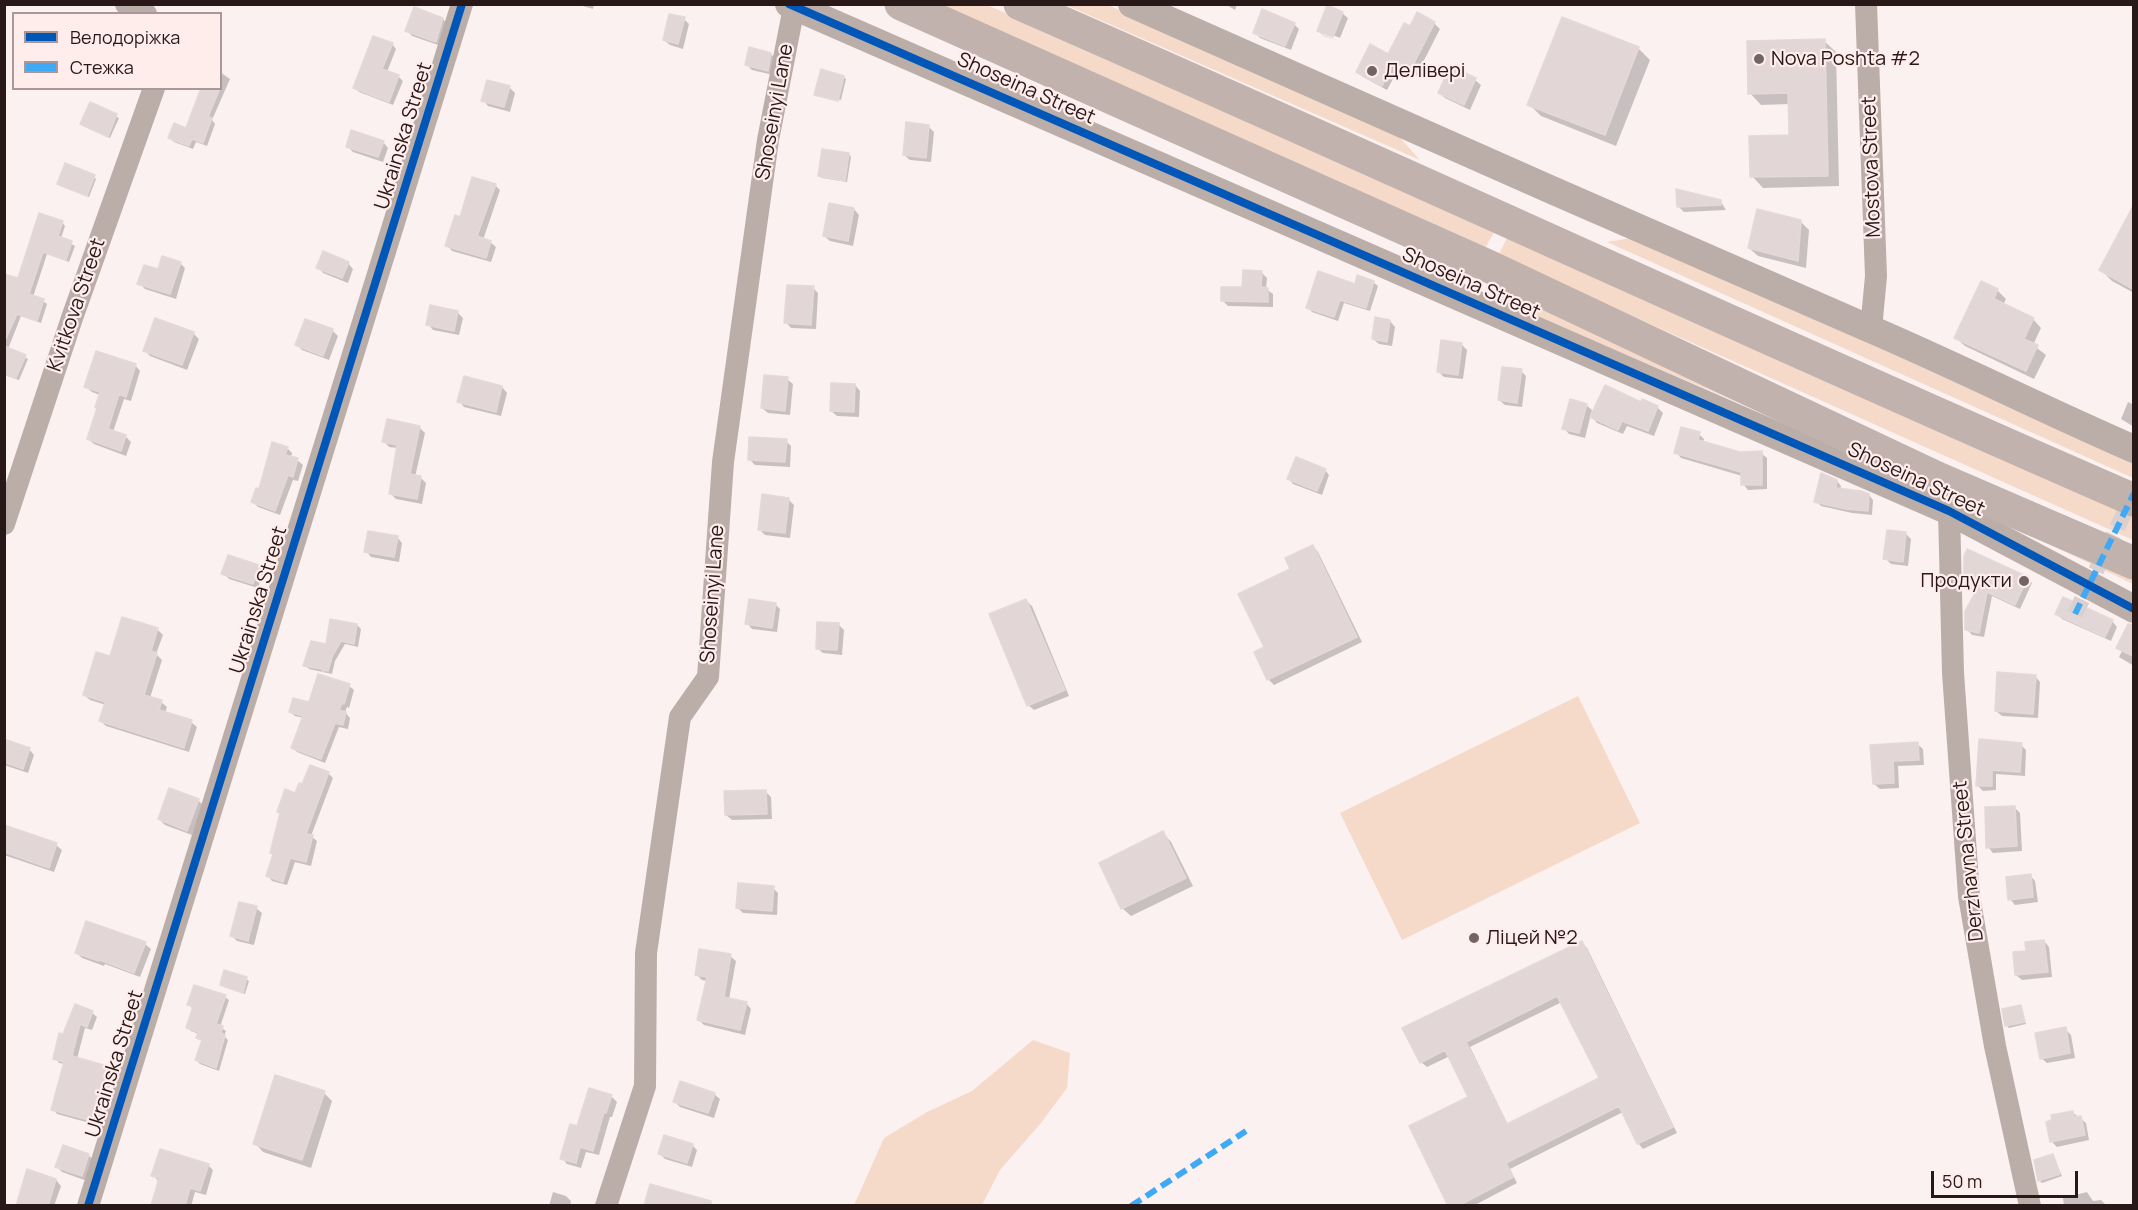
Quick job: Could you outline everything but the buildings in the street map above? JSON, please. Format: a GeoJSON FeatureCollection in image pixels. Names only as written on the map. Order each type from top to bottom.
{"type":"FeatureCollection","features":[{"type":"Feature","properties":{"kind":"highway"},"geometry":{"type":"LineString","coordinates":[[901,4],[1488,266],[1937,478],[2133,563]]}},
{"type":"Feature","properties":{"kind":"highway"},"geometry":{"type":"LineString","coordinates":[[1020,4],[1254,106],[1949,420],[2133,500]]}},
{"type":"Feature","properties":{"kind":"street"},"geometry":{"type":"LineString","coordinates":[[126,4],[142,12]]}},
{"type":"Feature","properties":{"kind":"street","name":"Ukrainska Street"},"geometry":{"type":"LineString","coordinates":[[88,1206],[462,4]]}},
{"type":"Feature","properties":{"kind":"street"},"geometry":{"type":"LineString","coordinates":[[1132,4],[1399,125],[1871,329],[2133,449]]}},
{"type":"Feature","properties":{"kind":"street","name":"Mostova Street"},"geometry":{"type":"LineString","coordinates":[[1866,4],[1876,276],[1871,329]]}},
{"type":"Feature","properties":{"kind":"street","name":"Shoseina Street"},"geometry":{"type":"LineString","coordinates":[[792,6],[1949,511],[2133,609]]}},
{"type":"Feature","properties":{"kind":"street","name":"Shoseinyi Lane"},"geometry":{"type":"LineString","coordinates":[[606,1206],[645,1086],[646,953],[680,717],[708,677],[723,462],[768,140],[792,6]]}},
{"type":"Feature","properties":{"kind":"street","name":"Kvitkova Street"},"geometry":{"type":"LineString","coordinates":[[4,524],[72,318],[153,90]]}},
{"type":"Feature","properties":{"kind":"street","name":"Derzhavna Street"},"geometry":{"type":"LineString","coordinates":[[1949,511],[1953,673],[1969,896],[1995,1046],[2030,1206]]}},
{"type":"Feature","properties":{"kind":"shaded area"},"geometry":{"type":"Polygon","coordinates":[[[927,5],[987,5],[1497,227],[1484,250],[927,5]]]}},
{"type":"Feature","properties":{"kind":"shaded area"},"geometry":{"type":"Polygon","coordinates":[[[1066,5],[1108,5],[1394,131],[1420,160],[1066,5]]]}},
{"type":"Feature","properties":{"kind":"shaded area"},"geometry":{"type":"Polygon","coordinates":[[[1510,232],[2133,512],[2133,540],[1498,256],[1510,232]]]}},
{"type":"Feature","properties":{"kind":"shaded area"},"geometry":{"type":"Polygon","coordinates":[[[1631,238],[2133,459],[2133,478],[1607,242],[1631,238]]]}},
{"type":"Feature","properties":{"kind":"shaded area"},"geometry":{"type":"Polygon","coordinates":[[[1497,281],[2133,571],[2133,584],[1863,456],[1494,298],[1497,281]]]}},
{"type":"Feature","properties":{"kind":"shaded area"},"geometry":{"type":"Polygon","coordinates":[[[1578,696],[1640,823],[1402,940],[1340,813],[1578,696]]]}},
{"type":"Feature","properties":{"kind":"shaded area"},"geometry":{"type":"Polygon","coordinates":[[[1033,1040],[1070,1053],[1067,1088],[1041,1123],[1000,1170],[982,1205],[854,1205],[884,1138],[927,1112],[972,1091],[1033,1040]]]}},
{"type":"Feature","properties":{"kind":"tunnel"},"geometry":{"type":"LineString","coordinates":[[2075,614],[2134,493]]}},
{"type":"Feature","properties":{"kind":"marked path"},"geometry":{"type":"LineString","coordinates":[[2075,614],[2134,493]]}},
{"type":"Feature","properties":{"kind":"marked path"},"geometry":{"type":"LineString","coordinates":[[1131,1206],[1246,1131]]}},
{"type":"Feature","properties":{"kind":"cycle path"},"geometry":{"type":"LineString","coordinates":[[88,1206],[462,4]]}},
{"type":"Feature","properties":{"kind":"cycle path"},"geometry":{"type":"LineString","coordinates":[[789,4],[1949,511],[2134,609]]}},
{"type":"Feature","properties":{"kind":"place","name":"Nova Poshta #2"},"geometry":{"type":"Point","coordinates":[1759,59]}},
{"type":"Feature","properties":{"kind":"place","name":"Делівері"},"geometry":{"type":"Point","coordinates":[1372,71]}},
{"type":"Feature","properties":{"kind":"place","name":"Продукти"},"geometry":{"type":"Point","coordinates":[2024,581]}},
{"type":"Feature","properties":{"kind":"place","name":"Ліцей №2"},"geometry":{"type":"Point","coordinates":[1474,938]}}]}
